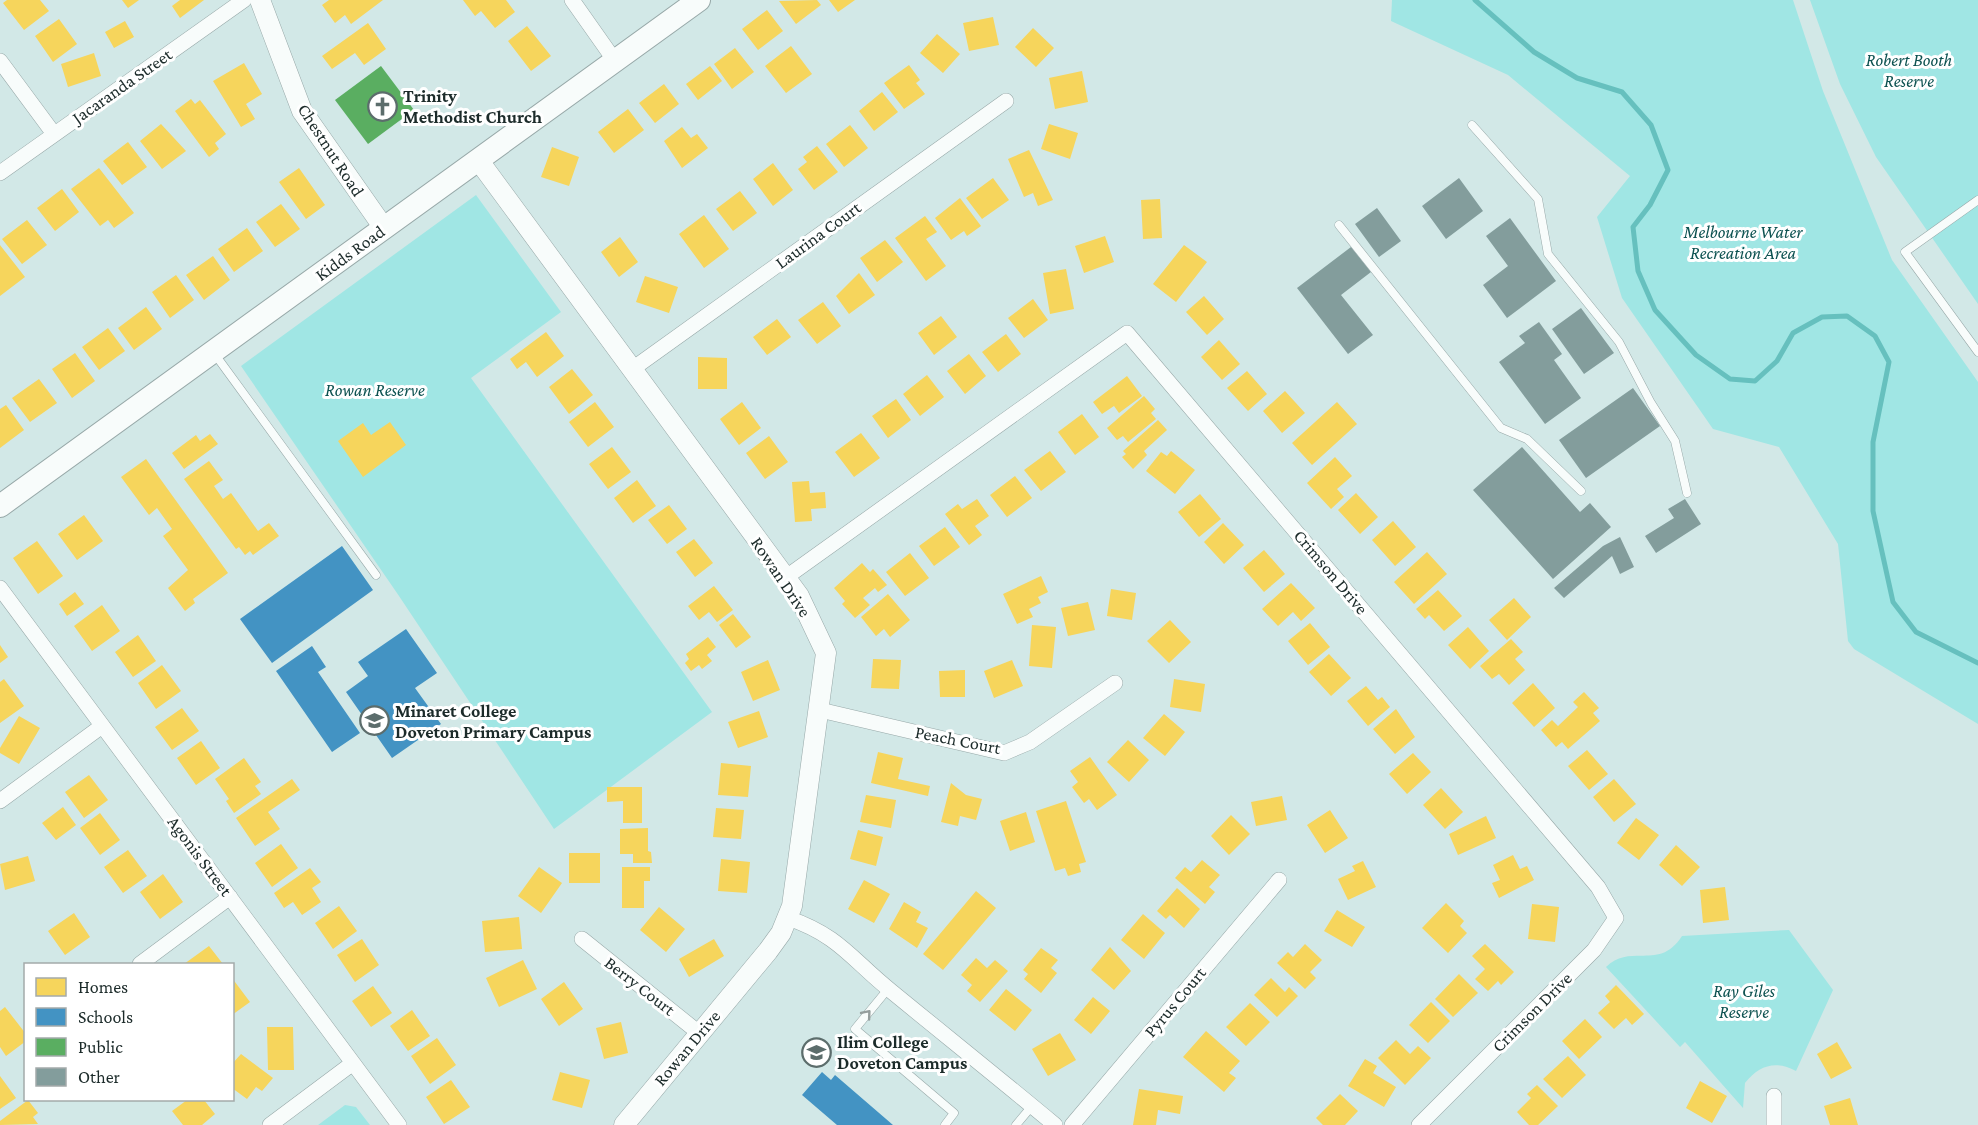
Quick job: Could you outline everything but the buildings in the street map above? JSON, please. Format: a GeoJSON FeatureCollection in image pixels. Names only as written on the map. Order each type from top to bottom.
{"type":"FeatureCollection","features":[{"type":"Feature","properties":{"kind":"main road","name":"Kidds Road"},"geometry":{"type":"LineString","coordinates":[[0,506],[699,0]]}},
{"type":"Feature","properties":{"kind":"street","name":"Jacaranda Street"},"geometry":{"type":"LineString","coordinates":[[0,173],[244,0]]}},
{"type":"Feature","properties":{"kind":"street","name":"Chestnut Road"},"geometry":{"type":"LineString","coordinates":[[261,0],[303,111],[384,228]]}},
{"type":"Feature","properties":{"kind":"street"},"geometry":{"type":"LineString","coordinates":[[572,0],[615,60]]}},
{"type":"Feature","properties":{"kind":"street"},"geometry":{"type":"LineString","coordinates":[[0,62],[54,134]]}},
{"type":"Feature","properties":{"kind":"street","name":"Laurina Court"},"geometry":{"type":"LineString","coordinates":[[631,370],[1006,100]]}},
{"type":"Feature","properties":{"kind":"street","name":"Rowan Drive"},"geometry":{"type":"LineString","coordinates":[[479,161],[799,596],[826,653],[820,711],[792,906],[788,918],[768,951],[624,1125]]}},
{"type":"Feature","properties":{"kind":"street","name":"Crimson Drive"},"geometry":{"type":"LineString","coordinates":[[785,578],[1127,333],[1598,887],[1616,918],[1594,950],[1419,1125]]}},
{"type":"Feature","properties":{"kind":"street","name":"Agonis Street"},"geometry":{"type":"LineString","coordinates":[[0,588],[399,1125]]}},
{"type":"Feature","properties":{"kind":"street","name":"Peach Court"},"geometry":{"type":"LineString","coordinates":[[820,711],[1004,753],[1030,742],[1115,683]]}},
{"type":"Feature","properties":{"kind":"street"},"geometry":{"type":"LineString","coordinates":[[0,801],[102,726]]}},
{"type":"Feature","properties":{"kind":"street","name":"Pyrus Court"},"geometry":{"type":"LineString","coordinates":[[1072,1125],[1278,880]]}},
{"type":"Feature","properties":{"kind":"street"},"geometry":{"type":"LineString","coordinates":[[141,963],[230,897]]}},
{"type":"Feature","properties":{"kind":"street"},"geometry":{"type":"LineString","coordinates":[[788,918],[819,929],[834,939],[888,989],[1055,1125]]}},
{"type":"Feature","properties":{"kind":"street","name":"Berry Court"},"geometry":{"type":"LineString","coordinates":[[582,939],[699,1033]]}},
{"type":"Feature","properties":{"kind":"street"},"geometry":{"type":"LineString","coordinates":[[270,1125],[353,1064]]}},
{"type":"Feature","properties":{"kind":"street"},"geometry":{"type":"LineString","coordinates":[[1774,1096],[1774,1125]]}},
{"type":"Feature","properties":{"kind":"lane"},"geometry":{"type":"LineString","coordinates":[[1472,125],[1538,199],[1548,254],[1619,342],[1650,403],[1675,441],[1687,493]]}},
{"type":"Feature","properties":{"kind":"lane"},"geometry":{"type":"LineString","coordinates":[[1978,200],[1905,252],[1978,351]]}},
{"type":"Feature","properties":{"kind":"lane"},"geometry":{"type":"LineString","coordinates":[[1339,225],[1500,428],[1527,439],[1581,491]]}},
{"type":"Feature","properties":{"kind":"lane"},"geometry":{"type":"LineString","coordinates":[[213,352],[376,575]]}},
{"type":"Feature","properties":{"kind":"lane"},"geometry":{"type":"LineString","coordinates":[[888,989],[855,1029],[954,1113],[945,1125]]}},
{"type":"Feature","properties":{"kind":"lane"},"geometry":{"type":"LineString","coordinates":[[1016,1125],[1032,1106]]}},
{"type":"Feature","properties":{"kind":"green space","name":"Melbourne Water Recreation Area"},"geometry":{"type":"Polygon","coordinates":[[[1392,0],[1793,0],[1823,91],[1892,260],[1978,382],[1978,724],[1854,649],[1848,641],[1838,544],[1779,447],[1713,429],[1622,298],[1597,217],[1630,176],[1508,75],[1391,21],[1392,0]]]}},
{"type":"Feature","properties":{"kind":"green space","name":"Robert Booth Reserve"},"geometry":{"type":"Polygon","coordinates":[[[1810,0],[1978,0],[1978,304],[1876,157],[1840,84],[1810,0]]]}},
{"type":"Feature","properties":{"kind":"green space","name":"Rowan Reserve"},"geometry":{"type":"Polygon","coordinates":[[[476,195],[561,312],[471,378],[712,712],[554,829],[399,596],[241,366],[476,195]]]}},
{"type":"Feature","properties":{"kind":"green space","name":"Ray Giles Reserve"},"geometry":{"type":"Polygon","coordinates":[[[1789,930],[1833,990],[1796,1071],[1775,1065],[1756,1072],[1745,1083],[1743,1108],[1685,1042],[1680,1047],[1606,967],[1625,957],[1664,953],[1673,947],[1682,936],[1789,930]]]}},
{"type":"Feature","properties":{"kind":"green space"},"geometry":{"type":"Polygon","coordinates":[[[345,1105],[356,1107],[370,1125],[318,1125],[345,1105]]]}},
{"type":"Feature","properties":{"kind":"waterway"},"geometry":{"type":"LineString","coordinates":[[1475,0],[1534,52],[1577,78],[1622,92],[1651,125],[1668,170],[1650,205],[1633,227],[1638,271],[1655,310],[1696,355],[1730,379],[1755,381],[1777,361],[1793,333],[1822,317],[1847,316],[1875,336],[1889,362],[1873,442],[1873,511],[1893,602],[1916,632],[1978,663]]}},
{"type":"Feature","properties":{"kind":"place","name":"Trinity Methodist Church"},"geometry":{"type":"Point","coordinates":[382,106]}},
{"type":"Feature","properties":{"kind":"place","name":"Minaret College Doveton Primary Campus"},"geometry":{"type":"Point","coordinates":[374,721]}},
{"type":"Feature","properties":{"kind":"place","name":"Ilim College Doveton Campus"},"geometry":{"type":"Point","coordinates":[816,1052]}}]}
